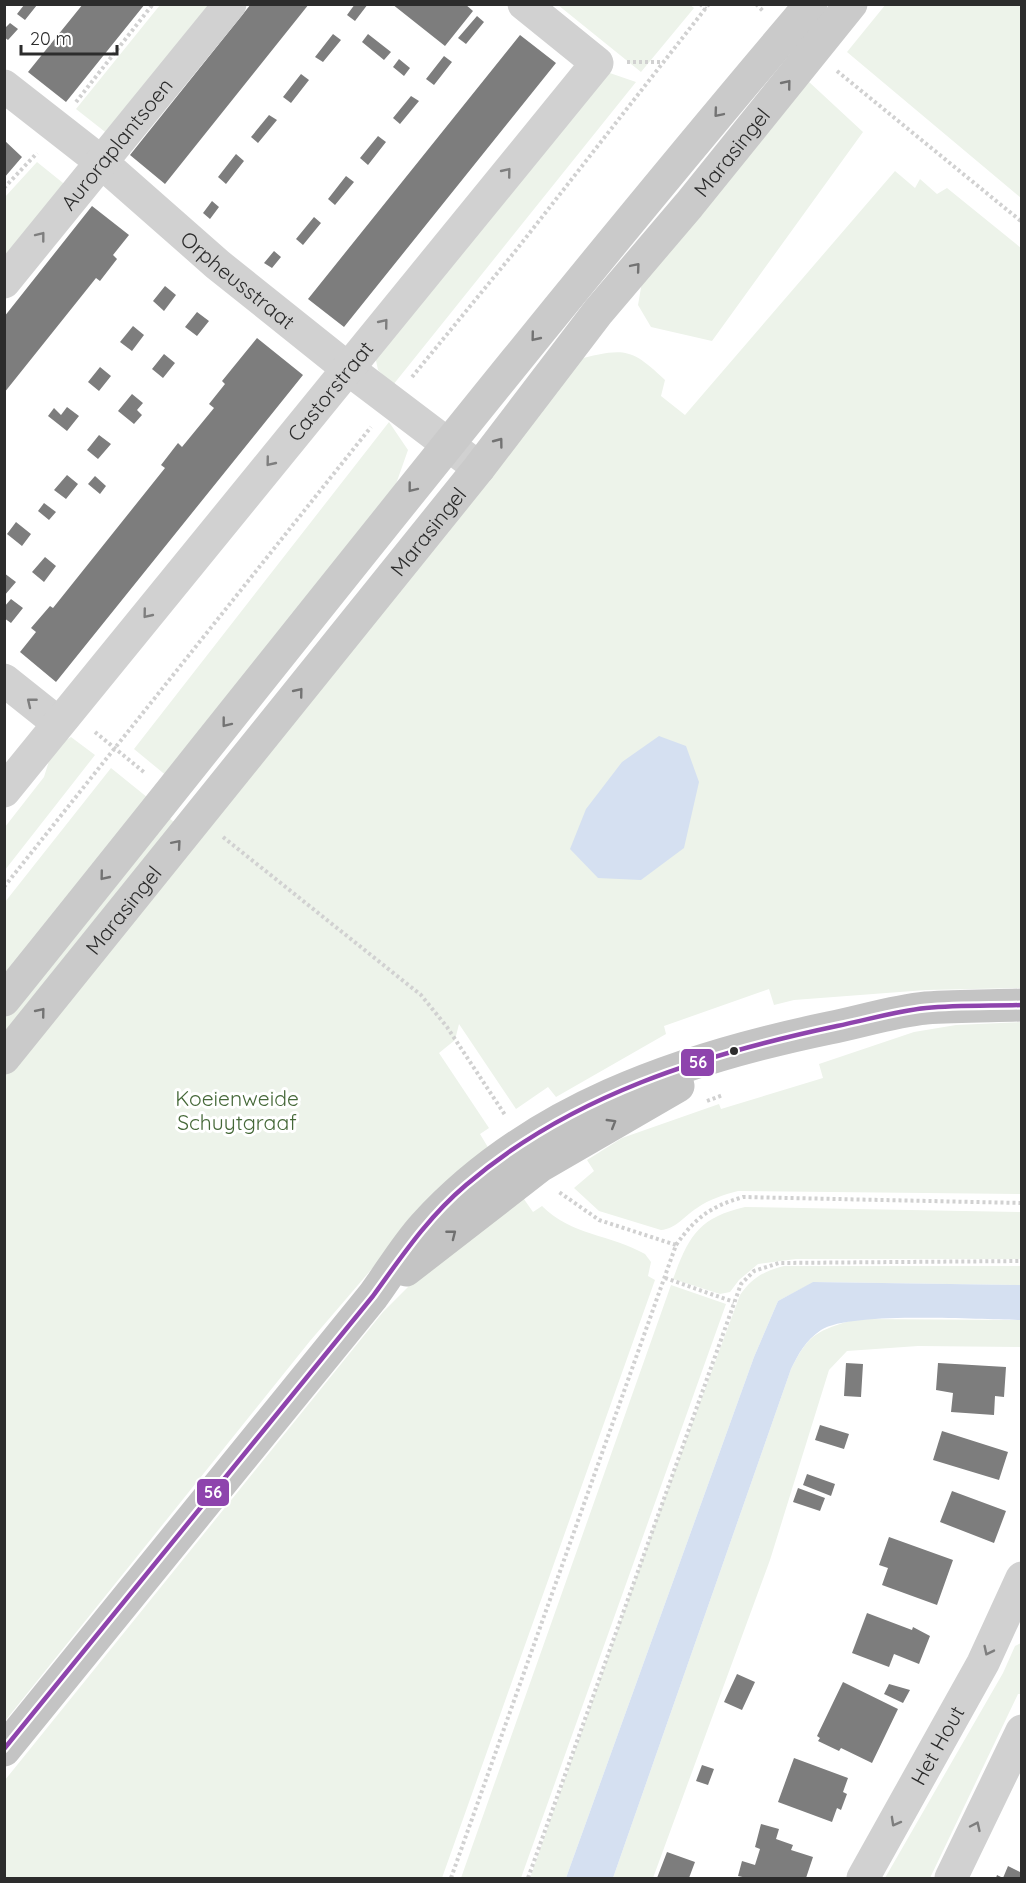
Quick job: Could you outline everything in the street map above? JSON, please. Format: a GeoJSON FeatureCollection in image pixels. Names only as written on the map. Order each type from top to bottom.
{"type":"FeatureCollection","features":[{"type":"Feature","properties":{"kind":"main road"},"geometry":{"type":"LineString","coordinates":[[4,1750],[373,1296],[424,1227],[494,1164],[540,1131],[615,1092],[675,1068],[766,1042],[924,1008],[1022,1005]]}},
{"type":"Feature","properties":{"kind":"main road"},"geometry":{"type":"LineString","coordinates":[[373,1296],[540,1166],[628,1113],[766,1042]]}},
{"type":"Feature","properties":{"kind":"street","name":"Auroraplantsoen"},"geometry":{"type":"LineString","coordinates":[[4,282],[100,161],[230,4]]}},
{"type":"Feature","properties":{"kind":"street","name":"Castorstraat"},"geometry":{"type":"LineString","coordinates":[[4,791],[346,368],[597,63],[524,4]]}},
{"type":"Feature","properties":{"kind":"street","name":"Marasingel"},"geometry":{"type":"LineString","coordinates":[[4,1058],[200,818],[479,468],[598,312],[689,205],[800,41],[811,4]]}},
{"type":"Feature","properties":{"kind":"street","name":"Marasingel"},"geometry":{"type":"LineString","coordinates":[[4,1000],[448,443],[694,141],[800,41],[851,4]]}},
{"type":"Feature","properties":{"kind":"street","name":"Orpheusstraat"},"geometry":{"type":"LineString","coordinates":[[4,86],[100,161],[217,264],[346,368],[479,468]]}},
{"type":"Feature","properties":{"kind":"street"},"geometry":{"type":"LineString","coordinates":[[4,680],[63,717]]}},
{"type":"Feature","properties":{"kind":"street","name":"Het Hout"},"geometry":{"type":"LineString","coordinates":[[863,1878],[983,1663],[1015,1615],[1022,1578]]}},
{"type":"Feature","properties":{"kind":"street"},"geometry":{"type":"LineString","coordinates":[[951,1878],[1022,1731]]}},
{"type":"Feature","properties":{"kind":"path"},"geometry":{"type":"LineString","coordinates":[[4,188],[30,163],[56,126],[153,4]]}},
{"type":"Feature","properties":{"kind":"path"},"geometry":{"type":"LineString","coordinates":[[700,4],[706,9]]}},
{"type":"Feature","properties":{"kind":"path"},"geometry":{"type":"LineString","coordinates":[[4,887],[391,402],[518,249],[709,4]]}},
{"type":"Feature","properties":{"kind":"path"},"geometry":{"type":"LineString","coordinates":[[756,4],[1022,222]]}},
{"type":"Feature","properties":{"kind":"path"},"geometry":{"type":"LineString","coordinates":[[63,717],[116,748],[170,794]]}},
{"type":"Feature","properties":{"kind":"path"},"geometry":{"type":"LineString","coordinates":[[200,818],[421,995],[447,1027],[467,1060]]}},
{"type":"Feature","properties":{"kind":"path"},"geometry":{"type":"LineString","coordinates":[[540,1166],[559,1192],[589,1215],[676,1245]]}},
{"type":"Feature","properties":{"kind":"path"},"geometry":{"type":"LineString","coordinates":[[451,1878],[676,1245],[691,1224],[717,1205],[743,1197],[1022,1203]]}},
{"type":"Feature","properties":{"kind":"path"},"geometry":{"type":"LineString","coordinates":[[528,1878],[741,1284],[754,1271],[779,1263],[1022,1261]]}},
{"type":"Feature","properties":{"kind":"path"},"geometry":{"type":"LineString","coordinates":[[664,1278],[734,1302]]}},
{"type":"Feature","properties":{"kind":"green space"},"geometry":{"type":"Polygon","coordinates":[[[689,4],[694,8],[641,72],[558,5],[689,4]]]}},
{"type":"Feature","properties":{"kind":"green space"},"geometry":{"type":"Polygon","coordinates":[[[886,4],[1021,5],[1021,198],[847,52],[886,4]]]}},
{"type":"Feature","properties":{"kind":"green space"},"geometry":{"type":"Polygon","coordinates":[[[160,5],[215,5],[109,135],[76,109],[160,5]]]}},
{"type":"Feature","properties":{"kind":"green space"},"geometry":{"type":"Polygon","coordinates":[[[601,70],[636,82],[393,385],[378,370],[374,351],[601,70]]]}},
{"type":"Feature","properties":{"kind":"green space"},"geometry":{"type":"Polygon","coordinates":[[[808,81],[863,132],[712,341],[651,327],[638,305],[643,276],[808,81]]]}},
{"type":"Feature","properties":{"kind":"green space"},"geometry":{"type":"Polygon","coordinates":[[[37,162],[68,187],[5,265],[5,197],[37,162]]]}},
{"type":"Feature","properties":{"kind":"green space","name":"Koeienweide Schuytgraaf"},"geometry":{"type":"Polygon","coordinates":[[[895,171],[915,188],[920,179],[937,194],[947,188],[1021,248],[1021,988],[926,990],[794,1000],[774,1005],[769,989],[664,1026],[666,1034],[556,1097],[548,1087],[516,1109],[459,1024],[455,1040],[439,1053],[489,1128],[480,1134],[492,1154],[394,1243],[310,1341],[5,1721],[5,1069],[574,360],[614,352],[633,355],[665,380],[661,396],[685,415],[895,171]]]}},
{"type":"Feature","properties":{"kind":"green space"},"geometry":{"type":"Polygon","coordinates":[[[389,422],[408,450],[390,501],[168,777],[134,749],[389,422]]]}},
{"type":"Feature","properties":{"kind":"green space"},"geometry":{"type":"Polygon","coordinates":[[[71,737],[95,755],[5,870],[5,827],[44,777],[53,748],[71,737]]]}},
{"type":"Feature","properties":{"kind":"green space"},"geometry":{"type":"Polygon","coordinates":[[[111,768],[153,802],[5,984],[5,902],[111,768]]]}},
{"type":"Feature","properties":{"kind":"green space"},"geometry":{"type":"Polygon","coordinates":[[[165,815],[178,825],[5,1037],[5,1017],[165,815]]]}},
{"type":"Feature","properties":{"kind":"green space"},"geometry":{"type":"Polygon","coordinates":[[[1021,1022],[1021,1194],[738,1191],[707,1202],[676,1225],[661,1230],[599,1211],[574,1188],[594,1171],[587,1160],[622,1138],[719,1104],[721,1109],[823,1078],[819,1064],[914,1032],[956,1025],[1021,1022]]]}},
{"type":"Feature","properties":{"kind":"green space"},"geometry":{"type":"Polygon","coordinates":[[[519,1192],[533,1212],[542,1206],[565,1223],[645,1254],[651,1262],[648,1276],[655,1280],[442,1878],[5,1878],[5,1780],[383,1312],[432,1263],[519,1192]]]}},
{"type":"Feature","properties":{"kind":"green space"},"geometry":{"type":"Polygon","coordinates":[[[745,1207],[1021,1212],[1021,1259],[796,1259],[758,1264],[739,1280],[730,1292],[720,1294],[673,1279],[684,1251],[697,1231],[716,1217],[745,1207]]]}},
{"type":"Feature","properties":{"kind":"green space"},"geometry":{"type":"Polygon","coordinates":[[[784,1266],[1021,1266],[1021,1285],[814,1282],[778,1301],[754,1357],[566,1878],[530,1878],[656,1521],[740,1295],[759,1276],[784,1266]]]}},
{"type":"Feature","properties":{"kind":"green space"},"geometry":{"type":"Polygon","coordinates":[[[671,1285],[726,1304],[521,1878],[461,1878],[671,1285]]]}},
{"type":"Feature","properties":{"kind":"green space"},"geometry":{"type":"Polygon","coordinates":[[[856,1319],[1021,1320],[1021,1347],[918,1346],[847,1351],[829,1370],[770,1560],[653,1878],[613,1878],[791,1369],[803,1348],[816,1335],[856,1319]]]}},
{"type":"Feature","properties":{"kind":"green space"},"geometry":{"type":"Polygon","coordinates":[[[1021,1643],[1021,1694],[1018,1694],[930,1878],[885,1878],[1003,1673],[1015,1646],[1021,1643]]]}},
{"type":"Feature","properties":{"kind":"water"},"geometry":{"type":"Polygon","coordinates":[[[659,736],[686,746],[699,782],[684,848],[641,880],[598,878],[570,849],[586,809],[622,762],[659,736]]]}},
{"type":"Feature","properties":{"kind":"water"},"geometry":{"type":"Polygon","coordinates":[[[813,1282],[1021,1285],[1021,1320],[887,1318],[860,1320],[837,1324],[821,1330],[807,1343],[791,1369],[613,1878],[566,1878],[754,1357],[778,1301],[813,1282]]]}},
{"type":"Feature","properties":{"kind":"building"},"geometry":{"type":"Polygon","coordinates":[[[83,4],[145,4],[66,102],[28,72],[83,4]]]}},
{"type":"Feature","properties":{"kind":"building"},"geometry":{"type":"Polygon","coordinates":[[[251,4],[309,4],[165,184],[130,155],[251,4]]]}},
{"type":"Feature","properties":{"kind":"building"},"geometry":{"type":"Polygon","coordinates":[[[355,4],[368,4],[355,21],[347,15],[355,4]]]}},
{"type":"Feature","properties":{"kind":"building"},"geometry":{"type":"Polygon","coordinates":[[[392,4],[465,4],[473,11],[445,46],[392,4]]]}},
{"type":"Feature","properties":{"kind":"building"},"geometry":{"type":"Polygon","coordinates":[[[24,5],[37,5],[25,20],[17,14],[24,5]]]}},
{"type":"Feature","properties":{"kind":"building"},"geometry":{"type":"Polygon","coordinates":[[[477,16],[484,22],[466,44],[458,38],[477,16]]]}},
{"type":"Feature","properties":{"kind":"building"},"geometry":{"type":"Polygon","coordinates":[[[10,23],[18,29],[8,40],[4,37],[4,29],[10,23]]]}},
{"type":"Feature","properties":{"kind":"building"},"geometry":{"type":"Polygon","coordinates":[[[333,34],[341,40],[323,62],[315,57],[333,34]]]}},
{"type":"Feature","properties":{"kind":"building"},"geometry":{"type":"Polygon","coordinates":[[[368,34],[391,52],[384,60],[362,42],[368,34]]]}},
{"type":"Feature","properties":{"kind":"building"},"geometry":{"type":"Polygon","coordinates":[[[520,35],[556,63],[344,327],[308,299],[520,35]]]}},
{"type":"Feature","properties":{"kind":"building"},"geometry":{"type":"Polygon","coordinates":[[[444,56],[452,62],[434,85],[426,79],[444,56]]]}},
{"type":"Feature","properties":{"kind":"building"},"geometry":{"type":"Polygon","coordinates":[[[399,59],[410,68],[404,76],[393,67],[399,59]]]}},
{"type":"Feature","properties":{"kind":"building"},"geometry":{"type":"Polygon","coordinates":[[[301,74],[309,80],[291,103],[283,97],[301,74]]]}},
{"type":"Feature","properties":{"kind":"building"},"geometry":{"type":"Polygon","coordinates":[[[411,96],[419,101],[400,124],[393,118],[411,96]]]}},
{"type":"Feature","properties":{"kind":"building"},"geometry":{"type":"Polygon","coordinates":[[[269,115],[277,120],[258,143],[251,137],[269,115]]]}},
{"type":"Feature","properties":{"kind":"building"},"geometry":{"type":"Polygon","coordinates":[[[378,136],[386,142],[368,165],[360,158],[378,136]]]}},
{"type":"Feature","properties":{"kind":"building"},"geometry":{"type":"Polygon","coordinates":[[[4,140],[22,157],[4,178],[4,140]]]}},
{"type":"Feature","properties":{"kind":"building"},"geometry":{"type":"Polygon","coordinates":[[[236,154],[244,161],[226,184],[218,177],[236,154]]]}},
{"type":"Feature","properties":{"kind":"building"},"geometry":{"type":"Polygon","coordinates":[[[346,176],[354,182],[335,205],[328,199],[346,176]]]}},
{"type":"Feature","properties":{"kind":"building"},"geometry":{"type":"Polygon","coordinates":[[[212,201],[219,207],[210,219],[203,213],[212,201]]]}},
{"type":"Feature","properties":{"kind":"building"},"geometry":{"type":"Polygon","coordinates":[[[92,206],[129,235],[113,255],[117,259],[100,281],[96,278],[4,393],[4,317],[92,206]]]}},
{"type":"Feature","properties":{"kind":"building"},"geometry":{"type":"Polygon","coordinates":[[[314,217],[321,223],[303,245],[296,239],[314,217]]]}},
{"type":"Feature","properties":{"kind":"building"},"geometry":{"type":"Polygon","coordinates":[[[274,251],[281,257],[272,268],[264,263],[274,251]]]}},
{"type":"Feature","properties":{"kind":"building"},"geometry":{"type":"Polygon","coordinates":[[[165,286],[176,295],[164,311],[153,301],[165,286]]]}},
{"type":"Feature","properties":{"kind":"building"},"geometry":{"type":"Polygon","coordinates":[[[197,312],[209,321],[197,336],[185,327],[197,312]]]}},
{"type":"Feature","properties":{"kind":"building"},"geometry":{"type":"Polygon","coordinates":[[[133,326],[144,335],[132,351],[120,342],[133,326]]]}},
{"type":"Feature","properties":{"kind":"building"},"geometry":{"type":"Polygon","coordinates":[[[257,338],[303,375],[56,682],[20,652],[36,632],[31,628],[50,606],[53,608],[165,468],[161,465],[178,443],[182,447],[214,408],[209,404],[225,384],[222,381],[257,338]]]}},
{"type":"Feature","properties":{"kind":"building"},"geometry":{"type":"Polygon","coordinates":[[[164,354],[175,363],[163,378],[152,369],[164,354]]]}},
{"type":"Feature","properties":{"kind":"building"},"geometry":{"type":"Polygon","coordinates":[[[100,367],[111,376],[99,391],[88,382],[100,367]]]}},
{"type":"Feature","properties":{"kind":"building"},"geometry":{"type":"Polygon","coordinates":[[[132,394],[143,403],[137,410],[142,415],[134,424],[118,411],[132,394]]]}},
{"type":"Feature","properties":{"kind":"building"},"geometry":{"type":"Polygon","coordinates":[[[67,407],[79,416],[67,431],[48,416],[54,408],[61,415],[67,407]]]}},
{"type":"Feature","properties":{"kind":"building"},"geometry":{"type":"Polygon","coordinates":[[[99,435],[111,444],[98,459],[87,450],[99,435]]]}},
{"type":"Feature","properties":{"kind":"building"},"geometry":{"type":"Polygon","coordinates":[[[67,475],[78,484],[66,499],[54,490],[67,475]]]}},
{"type":"Feature","properties":{"kind":"building"},"geometry":{"type":"Polygon","coordinates":[[[95,476],[106,486],[100,494],[88,484],[95,476]]]}},
{"type":"Feature","properties":{"kind":"building"},"geometry":{"type":"Polygon","coordinates":[[[44,503],[56,512],[49,520],[38,511],[44,503]]]}},
{"type":"Feature","properties":{"kind":"building"},"geometry":{"type":"Polygon","coordinates":[[[16,522],[31,534],[22,546],[7,534],[16,522]]]}},
{"type":"Feature","properties":{"kind":"building"},"geometry":{"type":"Polygon","coordinates":[[[45,557],[56,566],[44,582],[32,572],[45,557]]]}},
{"type":"Feature","properties":{"kind":"building"},"geometry":{"type":"Polygon","coordinates":[[[4,573],[16,582],[4,596],[4,573]]]}},
{"type":"Feature","properties":{"kind":"building"},"geometry":{"type":"Polygon","coordinates":[[[11,599],[23,608],[11,623],[4,618],[4,607],[11,599]]]}},
{"type":"Feature","properties":{"kind":"building"},"geometry":{"type":"Polygon","coordinates":[[[846,1363],[863,1364],[861,1397],[844,1396],[846,1363]]]}},
{"type":"Feature","properties":{"kind":"building"},"geometry":{"type":"Polygon","coordinates":[[[938,1363],[1006,1367],[1004,1397],[995,1396],[994,1415],[951,1412],[953,1393],[936,1390],[938,1363]]]}},
{"type":"Feature","properties":{"kind":"building"},"geometry":{"type":"Polygon","coordinates":[[[820,1425],[849,1434],[844,1449],[815,1440],[820,1425]]]}},
{"type":"Feature","properties":{"kind":"building"},"geometry":{"type":"Polygon","coordinates":[[[942,1431],[1008,1452],[999,1480],[933,1460],[942,1431]]]}},
{"type":"Feature","properties":{"kind":"building"},"geometry":{"type":"Polygon","coordinates":[[[807,1474],[835,1484],[831,1496],[803,1485],[807,1474]]]}},
{"type":"Feature","properties":{"kind":"building"},"geometry":{"type":"Polygon","coordinates":[[[798,1488],[825,1498],[820,1511],[793,1502],[798,1488]]]}},
{"type":"Feature","properties":{"kind":"building"},"geometry":{"type":"Polygon","coordinates":[[[952,1491],[1006,1511],[994,1543],[940,1522],[952,1491]]]}},
{"type":"Feature","properties":{"kind":"building"},"geometry":{"type":"Polygon","coordinates":[[[889,1537],[953,1560],[937,1605],[882,1585],[888,1568],[879,1565],[889,1537]]]}},
{"type":"Feature","properties":{"kind":"building"},"geometry":{"type":"Polygon","coordinates":[[[867,1613],[912,1630],[913,1627],[930,1636],[919,1664],[894,1654],[889,1667],[852,1653],[867,1613]]]}},
{"type":"Feature","properties":{"kind":"building"},"geometry":{"type":"Polygon","coordinates":[[[737,1674],[755,1682],[742,1710],[724,1702],[737,1674]]]}},
{"type":"Feature","properties":{"kind":"building"},"geometry":{"type":"Polygon","coordinates":[[[843,1682],[898,1709],[872,1763],[841,1748],[839,1751],[818,1741],[820,1738],[817,1736],[843,1682]]]}},
{"type":"Feature","properties":{"kind":"building"},"geometry":{"type":"Polygon","coordinates":[[[889,1684],[910,1690],[903,1703],[884,1694],[889,1684]]]}},
{"type":"Feature","properties":{"kind":"building"},"geometry":{"type":"Polygon","coordinates":[[[794,1758],[848,1778],[843,1792],[847,1794],[841,1810],[837,1808],[832,1822],[778,1802],[794,1758]]]}},
{"type":"Feature","properties":{"kind":"building"},"geometry":{"type":"Polygon","coordinates":[[[702,1765],[714,1769],[708,1785],[696,1781],[702,1765]]]}},
{"type":"Feature","properties":{"kind":"building"},"geometry":{"type":"Polygon","coordinates":[[[761,1824],[779,1829],[776,1839],[793,1845],[791,1850],[813,1857],[806,1878],[738,1876],[742,1861],[755,1865],[760,1849],[755,1847],[761,1824]]]}},
{"type":"Feature","properties":{"kind":"building"},"geometry":{"type":"Polygon","coordinates":[[[667,1852],[695,1862],[689,1878],[657,1878],[667,1852]]]}},
{"type":"Feature","properties":{"kind":"building"},"geometry":{"type":"Polygon","coordinates":[[[1008,1866],[1022,1873],[1022,1878],[1003,1878],[1008,1866]]]}},
{"type":"Feature","properties":{"kind":"transit line","name":"56"},"geometry":{"type":"LineString","coordinates":[[4,1749],[373,1296],[428,1224],[452,1197],[507,1153],[550,1126],[641,1082],[738,1050],[915,1009],[1022,1005]]}}]}
